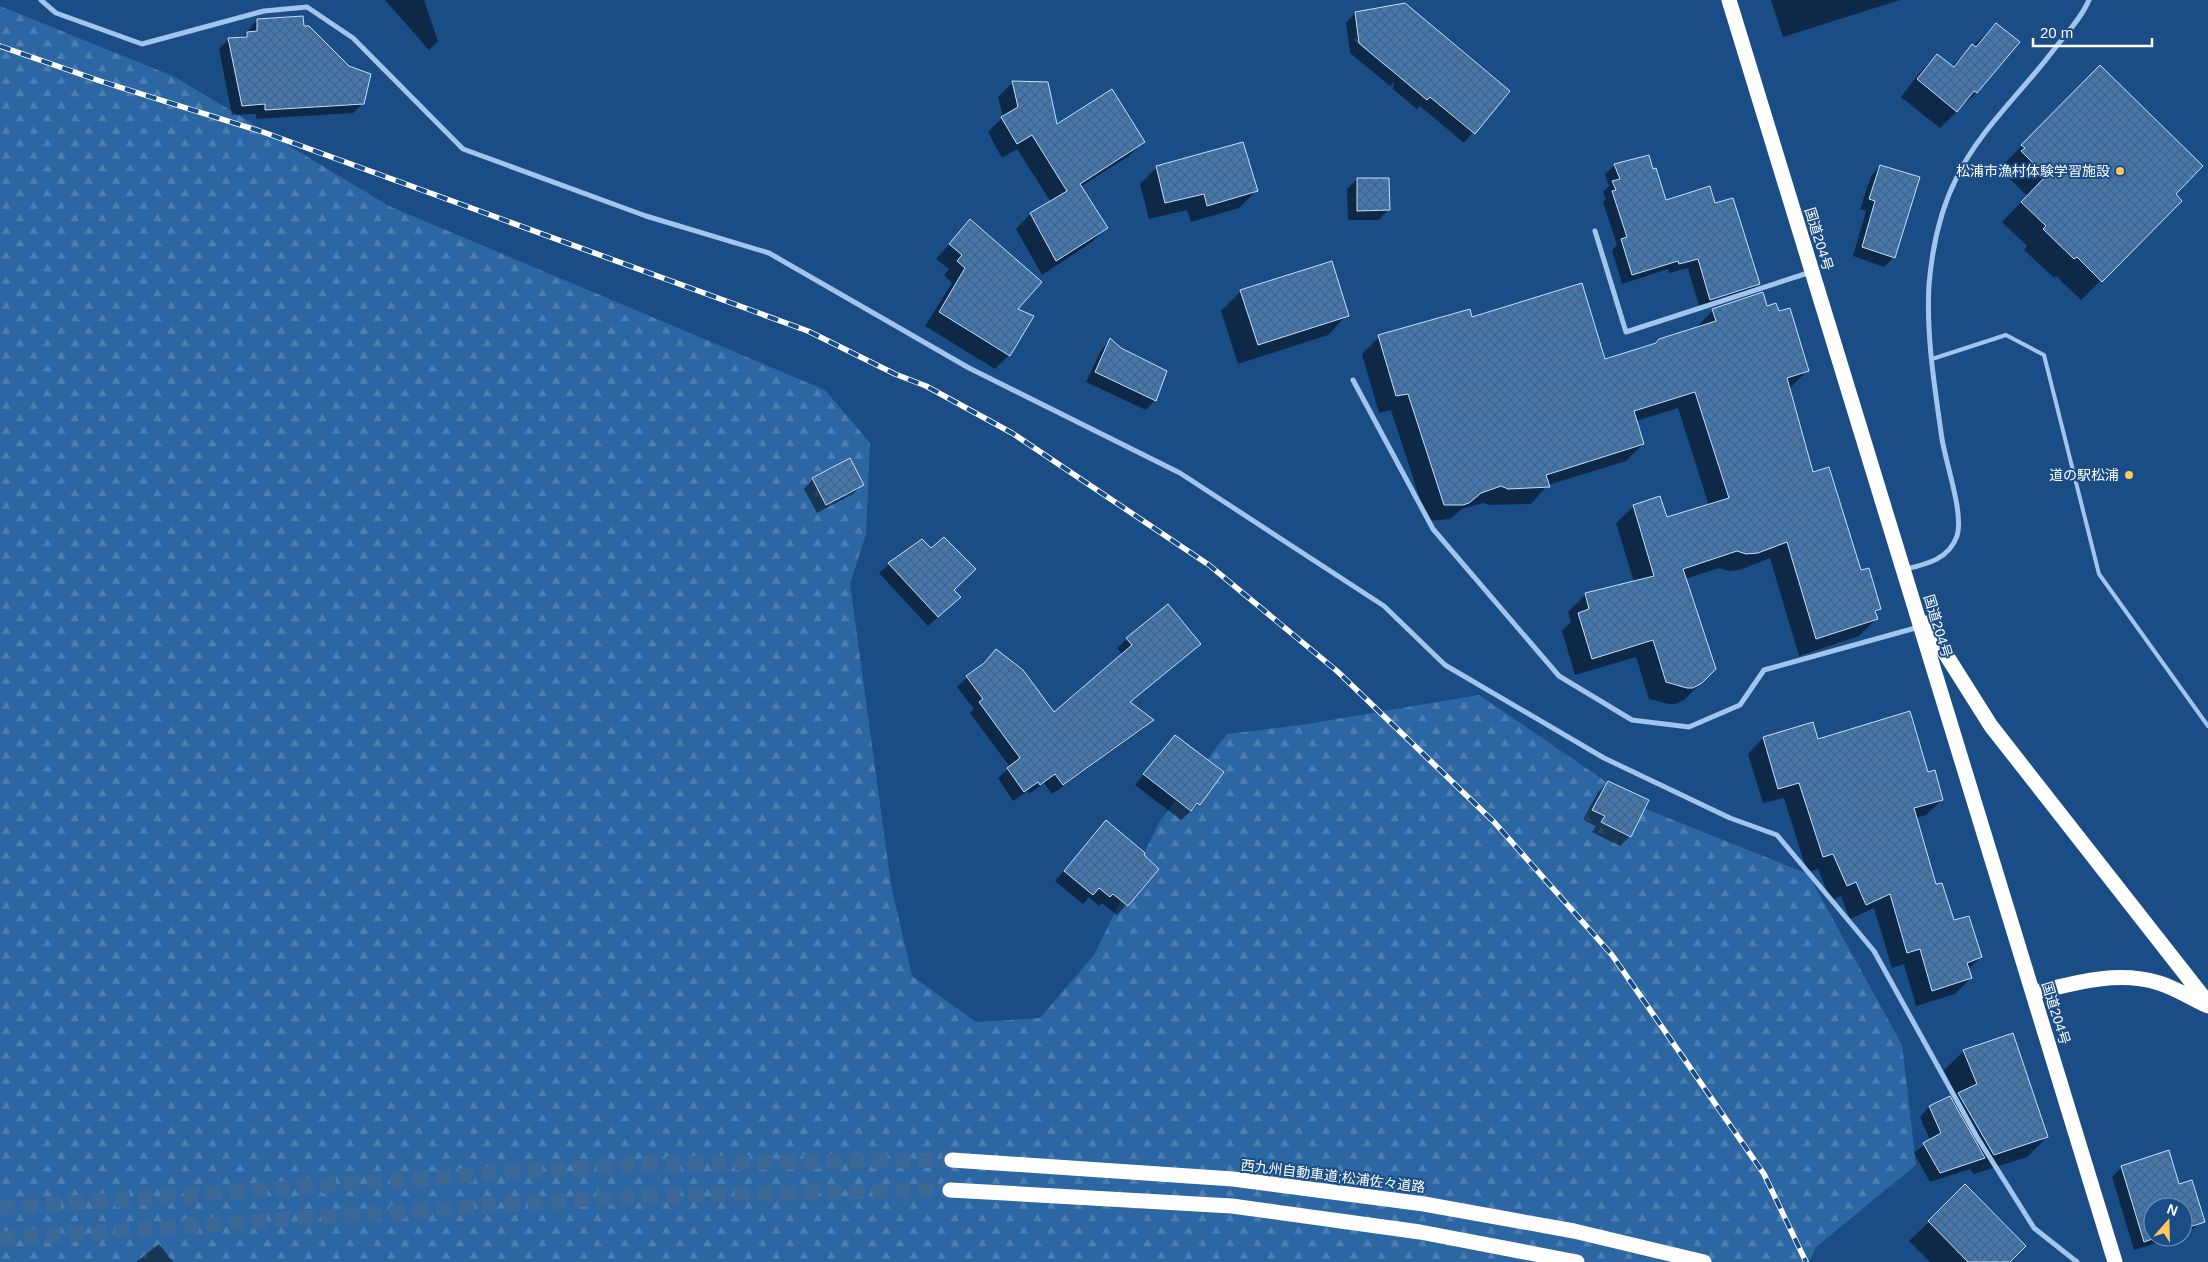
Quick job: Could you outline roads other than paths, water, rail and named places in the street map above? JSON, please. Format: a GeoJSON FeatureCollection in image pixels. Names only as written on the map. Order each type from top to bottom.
{"type":"FeatureCollection","features":[{"type":"Feature","properties":{"kind":"highway","name":"国道204号"},"geometry":{"type":"LineString","coordinates":[[1729,0],[2116,1262]]}},
{"type":"Feature","properties":{"kind":"highway"},"geometry":{"type":"LineString","coordinates":[[1914,605],[1991,726],[2208,1005]]}},
{"type":"Feature","properties":{"kind":"highway"},"geometry":{"type":"LineString","coordinates":[[2033,993],[2091,980],[2124,977],[2160,983],[2208,1005]]}},
{"type":"Feature","properties":{"kind":"highway","name":"西九州自動車道;松浦佐々道路"},"geometry":{"type":"LineString","coordinates":[[952,1160],[1233,1179],[1424,1204],[1574,1231],[1704,1262]]}},
{"type":"Feature","properties":{"kind":"highway"},"geometry":{"type":"LineString","coordinates":[[950,1190],[1232,1206],[1420,1232],[1577,1262]]}},
{"type":"Feature","properties":{"kind":"street"},"geometry":{"type":"LineString","coordinates":[[42,0],[56,13],[142,44],[264,11],[307,7],[353,38],[463,149],[646,216],[769,253],[969,368],[1180,473],[1384,606],[1445,665],[1604,758],[1730,818],[1777,835],[1874,951],[1977,1137],[2034,1228],[2077,1262]]}},
{"type":"Feature","properties":{"kind":"street"},"geometry":{"type":"LineString","coordinates":[[1903,569],[1928,564],[1948,553],[1957,535],[1958,511],[1943,440],[1932,359],[1929,285],[1938,226],[1956,178],[1980,139],[2042,65],[2089,0]]}},
{"type":"Feature","properties":{"kind":"street"},"geometry":{"type":"LineString","coordinates":[[1595,231],[1626,332],[1812,272]]}},
{"type":"Feature","properties":{"kind":"street"},"geometry":{"type":"LineString","coordinates":[[1352,380],[1432,529],[1560,676],[1632,720],[1690,727],[1740,705],[1764,670],[1921,626]]}},
{"type":"Feature","properties":{"kind":"lane"},"geometry":{"type":"LineString","coordinates":[[1932,359],[2006,335],[2044,355],[2099,574],[2208,726]]}},
{"type":"Feature","properties":{"kind":"tunnel"},"geometry":{"type":"LineString","coordinates":[[0,1208],[634,1164],[952,1160]]}},
{"type":"Feature","properties":{"kind":"tunnel"},"geometry":{"type":"LineString","coordinates":[[0,1239],[634,1196],[950,1190]]}},
{"type":"Feature","properties":{"kind":"railway"},"geometry":{"type":"LineString","coordinates":[[0,46],[100,81],[263,132],[808,331],[895,374],[926,386],[1012,433],[1209,565],[1337,671],[1494,822],[1612,955],[1764,1174],[1806,1262]]}},
{"type":"Feature","properties":{"kind":"place","name":"松浦市漁村体験学習施設"},"geometry":{"type":"Point","coordinates":[2120,171]}},
{"type":"Feature","properties":{"kind":"place","name":"道の駅松浦"},"geometry":{"type":"Point","coordinates":[2129,475]}}]}
